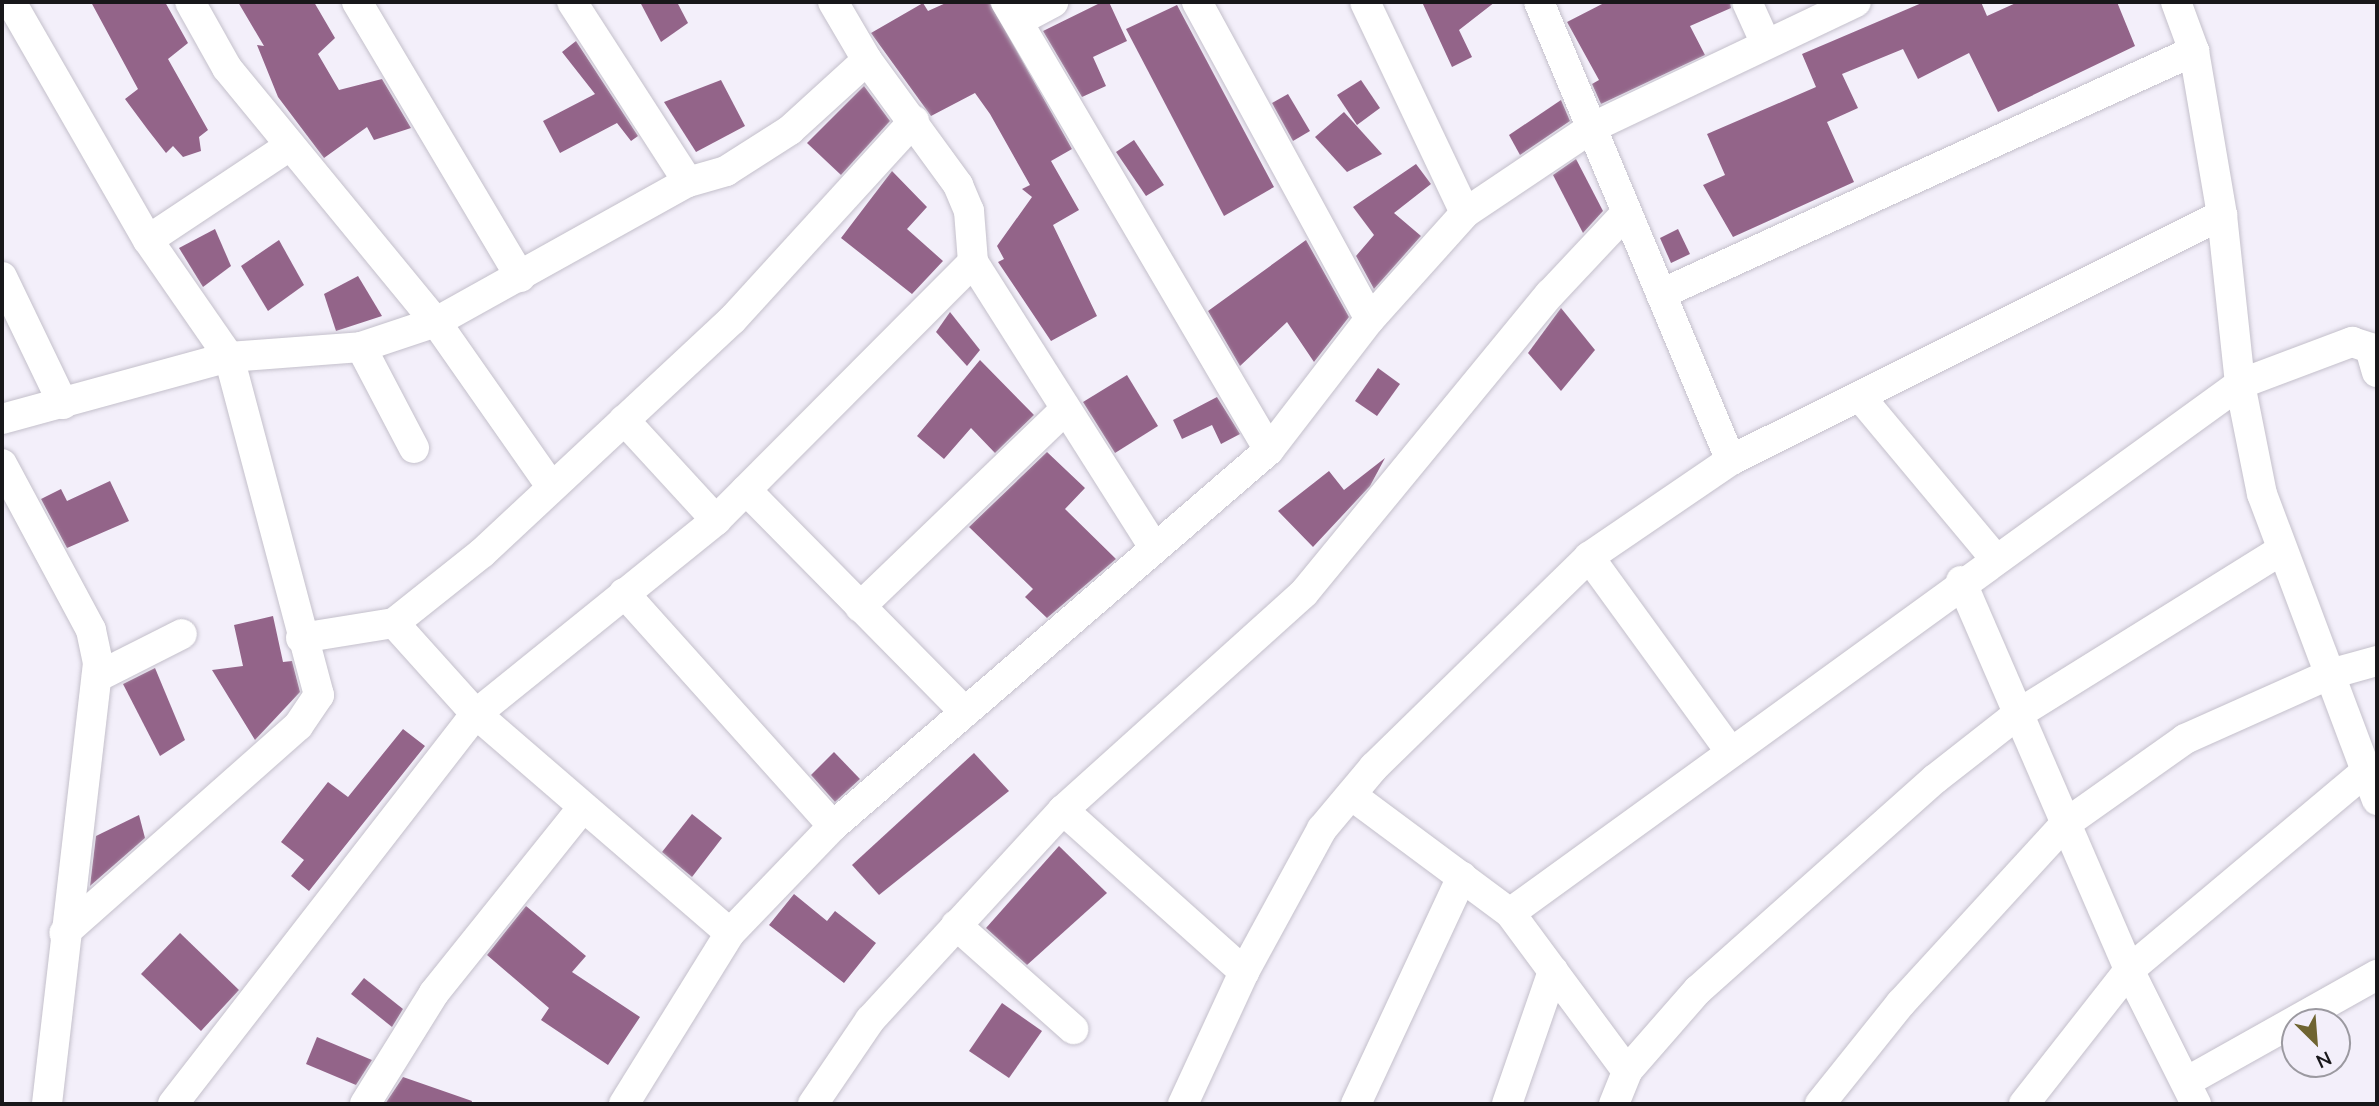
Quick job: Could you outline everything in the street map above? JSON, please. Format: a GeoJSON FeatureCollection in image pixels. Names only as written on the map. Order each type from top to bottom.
{"type":"FeatureCollection","features":[{"type":"Feature","properties":{"kind":"street"},"geometry":{"type":"LineString","coordinates":[[11,2],[148,240],[229,357],[301,638],[319,695],[312,709],[64,933]]}},
{"type":"Feature","properties":{"kind":"street"},"geometry":{"type":"LineString","coordinates":[[190,2],[228,68],[288,147],[436,322],[551,485]]}},
{"type":"Feature","properties":{"kind":"street"},"geometry":{"type":"LineString","coordinates":[[357,2],[520,277]]}},
{"type":"Feature","properties":{"kind":"street"},"geometry":{"type":"LineString","coordinates":[[572,2],[688,182]]}},
{"type":"Feature","properties":{"kind":"street"},"geometry":{"type":"LineString","coordinates":[[832,2],[867,60],[914,121],[969,211],[972,262],[1153,546]]}},
{"type":"Feature","properties":{"kind":"street"},"geometry":{"type":"LineString","coordinates":[[1053,2],[1012,11],[1269,450]]}},
{"type":"Feature","properties":{"kind":"street"},"geometry":{"type":"LineString","coordinates":[[1197,2],[1370,319]]}},
{"type":"Feature","properties":{"kind":"street"},"geometry":{"type":"LineString","coordinates":[[1365,2],[1465,213]]}},
{"type":"Feature","properties":{"kind":"street"},"geometry":{"type":"LineString","coordinates":[[1539,2],[1731,460]]}},
{"type":"Feature","properties":{"kind":"street"},"geometry":{"type":"LineString","coordinates":[[1747,2],[1766,44]]}},
{"type":"Feature","properties":{"kind":"street"},"geometry":{"type":"LineString","coordinates":[[624,1104],[730,933],[833,827],[1153,546],[1269,450],[1370,319],[1465,213],[1593,127],[1856,2]]}},
{"type":"Feature","properties":{"kind":"street"},"geometry":{"type":"LineString","coordinates":[[2176,2],[2194,51],[2222,215],[2240,384],[2280,551],[2377,800]]}},
{"type":"Feature","properties":{"kind":"street"},"geometry":{"type":"LineString","coordinates":[[1661,294],[2194,51]]}},
{"type":"Feature","properties":{"kind":"street"},"geometry":{"type":"LineString","coordinates":[[2,419],[229,357],[361,347],[436,322],[688,182],[726,171],[790,130],[867,60]]}},
{"type":"Feature","properties":{"kind":"street"},"geometry":{"type":"LineString","coordinates":[[301,638],[394,623],[482,553],[551,485],[732,320],[914,121]]}},
{"type":"Feature","properties":{"kind":"street"},"geometry":{"type":"LineString","coordinates":[[148,240],[288,147]]}},
{"type":"Feature","properties":{"kind":"street"},"geometry":{"type":"LineString","coordinates":[[813,1104],[870,1020],[1063,810],[1304,593],[1550,294],[1626,213]]}},
{"type":"Feature","properties":{"kind":"street"},"geometry":{"type":"LineString","coordinates":[[1183,1104],[1244,972],[1322,829],[1351,795],[1589,557],[1731,460],[1861,398],[2222,215]]}},
{"type":"Feature","properties":{"kind":"street"},"geometry":{"type":"LineString","coordinates":[[173,1104],[475,714],[716,520],[972,262]]}},
{"type":"Feature","properties":{"kind":"street"},"geometry":{"type":"LineString","coordinates":[[2,276],[63,404]]}},
{"type":"Feature","properties":{"kind":"street"},"geometry":{"type":"LineString","coordinates":[[1510,913],[1994,557],[2240,384],[2352,342],[2370,348],[2377,372]]}},
{"type":"Feature","properties":{"kind":"street"},"geometry":{"type":"LineString","coordinates":[[361,347],[414,448]]}},
{"type":"Feature","properties":{"kind":"street"},"geometry":{"type":"LineString","coordinates":[[1861,398],[1994,557]]}},
{"type":"Feature","properties":{"kind":"street"},"geometry":{"type":"LineString","coordinates":[[860,607],[1065,410]]}},
{"type":"Feature","properties":{"kind":"street"},"geometry":{"type":"LineString","coordinates":[[624,420],[716,520]]}},
{"type":"Feature","properties":{"kind":"street"},"geometry":{"type":"LineString","coordinates":[[2,464],[91,630],[97,677],[64,933],[47,1104]]}},
{"type":"Feature","properties":{"kind":"street"},"geometry":{"type":"LineString","coordinates":[[746,489],[965,712]]}},
{"type":"Feature","properties":{"kind":"street"},"geometry":{"type":"LineString","coordinates":[[1614,1104],[1627,1071],[1698,990],[1935,779],[2018,714],[2280,551]]}},
{"type":"Feature","properties":{"kind":"street"},"geometry":{"type":"LineString","coordinates":[[1589,557],[1730,751]]}},
{"type":"Feature","properties":{"kind":"street"},"geometry":{"type":"LineString","coordinates":[[1961,582],[2129,970],[2191,1093],[2377,975]]}},
{"type":"Feature","properties":{"kind":"street"},"geometry":{"type":"LineString","coordinates":[[624,593],[833,827]]}},
{"type":"Feature","properties":{"kind":"street"},"geometry":{"type":"LineString","coordinates":[[394,623],[475,714],[730,933]]}},
{"type":"Feature","properties":{"kind":"street"},"geometry":{"type":"LineString","coordinates":[[97,677],[182,634]]}},
{"type":"Feature","properties":{"kind":"street"},"geometry":{"type":"LineString","coordinates":[[1820,1104],[1901,1003],[2065,824],[2185,739],[2330,674],[2377,661]]}},
{"type":"Feature","properties":{"kind":"street"},"geometry":{"type":"LineString","coordinates":[[2024,1104],[2129,970],[2367,770]]}},
{"type":"Feature","properties":{"kind":"street"},"geometry":{"type":"LineString","coordinates":[[1351,795],[1510,913],[1627,1071]]}},
{"type":"Feature","properties":{"kind":"street"},"geometry":{"type":"LineString","coordinates":[[365,1104],[434,993],[582,808]]}},
{"type":"Feature","properties":{"kind":"street"},"geometry":{"type":"LineString","coordinates":[[1063,810],[1244,972]]}},
{"type":"Feature","properties":{"kind":"street"},"geometry":{"type":"LineString","coordinates":[[1356,1104],[1462,877]]}},
{"type":"Feature","properties":{"kind":"street"},"geometry":{"type":"LineString","coordinates":[[956,925],[1073,1029]]}},
{"type":"Feature","properties":{"kind":"street"},"geometry":{"type":"LineString","coordinates":[[1507,1104],[1553,971]]}},
{"type":"Feature","properties":{"kind":"building"},"geometry":{"type":"Polygon","coordinates":[[[91,2],[165,2],[188,43],[168,59],[208,130],[199,137],[201,151],[183,157],[173,146],[166,153],[125,99],[138,89],[91,2]]]}},
{"type":"Feature","properties":{"kind":"building"},"geometry":{"type":"Polygon","coordinates":[[[238,2],[314,2],[335,38],[318,54],[339,90],[382,79],[411,128],[374,140],[367,127],[324,158],[278,97],[257,45],[264,46],[238,2]]]}},
{"type":"Feature","properties":{"kind":"building"},"geometry":{"type":"Polygon","coordinates":[[[640,2],[677,2],[688,23],[661,42],[640,2]]]}},
{"type":"Feature","properties":{"kind":"building"},"geometry":{"type":"Polygon","coordinates":[[[948,2],[989,2],[1072,149],[1051,161],[1079,210],[1053,225],[1097,316],[1051,341],[998,262],[1004,259],[997,246],[1032,197],[1022,189],[1030,185],[990,114],[975,93],[931,116],[871,33],[923,3],[928,11],[948,2]]]}},
{"type":"Feature","properties":{"kind":"building"},"geometry":{"type":"Polygon","coordinates":[[[1102,2],[1109,2],[1127,41],[1093,57],[1106,86],[1082,97],[1043,31],[1102,2]]]}},
{"type":"Feature","properties":{"kind":"building"},"geometry":{"type":"Polygon","coordinates":[[[1422,2],[1495,2],[1459,30],[1472,57],[1452,67],[1422,2]]]}},
{"type":"Feature","properties":{"kind":"building"},"geometry":{"type":"Polygon","coordinates":[[[1606,2],[1730,2],[1731,8],[1690,26],[1705,55],[1601,104],[1592,84],[1599,80],[1567,22],[1606,2]]]}},
{"type":"Feature","properties":{"kind":"building"},"geometry":{"type":"Polygon","coordinates":[[[1924,2],[1981,2],[1987,16],[2018,2],[2117,2],[2135,46],[1998,112],[1969,53],[1918,79],[1903,49],[1842,74],[1858,108],[1827,122],[1854,182],[1733,237],[1703,185],[1725,175],[1707,134],[1816,87],[1802,54],[1924,2]]]}},
{"type":"Feature","properties":{"kind":"building"},"geometry":{"type":"Polygon","coordinates":[[[1177,5],[1274,187],[1224,216],[1126,29],[1177,5]]]}},
{"type":"Feature","properties":{"kind":"building"},"geometry":{"type":"Polygon","coordinates":[[[576,41],[638,136],[631,141],[617,123],[560,153],[543,121],[595,94],[562,52],[576,41]]]}},
{"type":"Feature","properties":{"kind":"building"},"geometry":{"type":"Polygon","coordinates":[[[721,80],[745,126],[696,152],[664,102],[721,80]]]}},
{"type":"Feature","properties":{"kind":"building"},"geometry":{"type":"Polygon","coordinates":[[[1361,80],[1380,108],[1357,125],[1337,95],[1361,80]]]}},
{"type":"Feature","properties":{"kind":"building"},"geometry":{"type":"Polygon","coordinates":[[[864,86],[890,121],[841,175],[807,143],[864,86]]]}},
{"type":"Feature","properties":{"kind":"building"},"geometry":{"type":"Polygon","coordinates":[[[1288,94],[1310,131],[1293,141],[1272,103],[1288,94]]]}},
{"type":"Feature","properties":{"kind":"building"},"geometry":{"type":"Polygon","coordinates":[[[1561,100],[1570,121],[1520,155],[1509,135],[1561,100]]]}},
{"type":"Feature","properties":{"kind":"building"},"geometry":{"type":"Polygon","coordinates":[[[1344,112],[1382,154],[1347,172],[1315,137],[1344,112]]]}},
{"type":"Feature","properties":{"kind":"building"},"geometry":{"type":"Polygon","coordinates":[[[1134,140],[1164,185],[1146,196],[1116,152],[1134,140]]]}},
{"type":"Feature","properties":{"kind":"building"},"geometry":{"type":"Polygon","coordinates":[[[1576,159],[1603,211],[1583,233],[1553,175],[1576,159]]]}},
{"type":"Feature","properties":{"kind":"building"},"geometry":{"type":"Polygon","coordinates":[[[1416,164],[1431,184],[1394,213],[1421,236],[1374,289],[1356,256],[1374,235],[1353,207],[1416,164]]]}},
{"type":"Feature","properties":{"kind":"building"},"geometry":{"type":"Polygon","coordinates":[[[892,171],[927,207],[907,229],[943,261],[912,294],[841,238],[892,171]]]}},
{"type":"Feature","properties":{"kind":"building"},"geometry":{"type":"Polygon","coordinates":[[[215,229],[231,266],[203,287],[179,248],[215,229]]]}},
{"type":"Feature","properties":{"kind":"building"},"geometry":{"type":"Polygon","coordinates":[[[1678,229],[1690,254],[1671,263],[1660,238],[1678,229]]]}},
{"type":"Feature","properties":{"kind":"building"},"geometry":{"type":"Polygon","coordinates":[[[279,240],[304,285],[268,311],[241,266],[279,240]]]}},
{"type":"Feature","properties":{"kind":"building"},"geometry":{"type":"Polygon","coordinates":[[[1306,240],[1349,317],[1314,362],[1287,322],[1240,366],[1208,311],[1306,240]]]}},
{"type":"Feature","properties":{"kind":"building"},"geometry":{"type":"Polygon","coordinates":[[[358,276],[382,316],[336,331],[324,294],[358,276]]]}},
{"type":"Feature","properties":{"kind":"building"},"geometry":{"type":"Polygon","coordinates":[[[1561,308],[1595,350],[1561,391],[1528,353],[1561,308]]]}},
{"type":"Feature","properties":{"kind":"building"},"geometry":{"type":"Polygon","coordinates":[[[950,312],[980,350],[967,366],[936,332],[950,312]]]}},
{"type":"Feature","properties":{"kind":"building"},"geometry":{"type":"Polygon","coordinates":[[[980,360],[1034,415],[995,453],[971,428],[944,459],[917,436],[980,360]]]}},
{"type":"Feature","properties":{"kind":"building"},"geometry":{"type":"Polygon","coordinates":[[[1378,368],[1400,384],[1377,416],[1355,401],[1378,368]]]}},
{"type":"Feature","properties":{"kind":"building"},"geometry":{"type":"Polygon","coordinates":[[[1127,375],[1158,426],[1115,453],[1083,402],[1127,375]]]}},
{"type":"Feature","properties":{"kind":"building"},"geometry":{"type":"Polygon","coordinates":[[[1217,397],[1240,434],[1221,444],[1212,425],[1182,439],[1173,420],[1217,397]]]}},
{"type":"Feature","properties":{"kind":"building"},"geometry":{"type":"Polygon","coordinates":[[[1047,452],[1085,488],[1065,509],[1116,559],[1047,618],[1025,597],[1033,589],[969,527],[1047,452]]]}},
{"type":"Feature","properties":{"kind":"building"},"geometry":{"type":"Polygon","coordinates":[[[1385,458],[1370,486],[1313,547],[1278,511],[1329,471],[1344,490],[1385,458]]]}},
{"type":"Feature","properties":{"kind":"building"},"geometry":{"type":"Polygon","coordinates":[[[110,481],[129,521],[67,548],[41,499],[61,489],[67,501],[110,481]]]}},
{"type":"Feature","properties":{"kind":"building"},"geometry":{"type":"Polygon","coordinates":[[[273,616],[283,662],[292,661],[300,692],[255,740],[212,670],[243,666],[234,625],[273,616]]]}},
{"type":"Feature","properties":{"kind":"building"},"geometry":{"type":"Polygon","coordinates":[[[155,668],[185,740],[160,756],[123,684],[155,668]]]}},
{"type":"Feature","properties":{"kind":"building"},"geometry":{"type":"Polygon","coordinates":[[[403,729],[425,746],[309,891],[291,876],[304,860],[281,842],[328,782],[348,797],[403,729]]]}},
{"type":"Feature","properties":{"kind":"building"},"geometry":{"type":"Polygon","coordinates":[[[834,752],[860,779],[835,802],[811,775],[834,752]]]}},
{"type":"Feature","properties":{"kind":"building"},"geometry":{"type":"Polygon","coordinates":[[[974,753],[1009,791],[879,895],[852,865],[974,753]]]}},
{"type":"Feature","properties":{"kind":"building"},"geometry":{"type":"Polygon","coordinates":[[[692,814],[722,838],[692,877],[662,852],[692,814]]]}},
{"type":"Feature","properties":{"kind":"building"},"geometry":{"type":"Polygon","coordinates":[[[139,815],[145,838],[90,886],[96,836],[139,815]]]}},
{"type":"Feature","properties":{"kind":"building"},"geometry":{"type":"Polygon","coordinates":[[[1059,846],[1107,893],[1027,965],[986,928],[1059,846]]]}},
{"type":"Feature","properties":{"kind":"building"},"geometry":{"type":"Polygon","coordinates":[[[794,894],[827,921],[835,911],[876,943],[844,983],[769,925],[794,894]]]}},
{"type":"Feature","properties":{"kind":"building"},"geometry":{"type":"Polygon","coordinates":[[[526,906],[586,956],[572,972],[640,1017],[608,1065],[541,1020],[549,1008],[487,955],[526,906]]]}},
{"type":"Feature","properties":{"kind":"building"},"geometry":{"type":"Polygon","coordinates":[[[180,933],[239,990],[201,1031],[141,974],[180,933]]]}},
{"type":"Feature","properties":{"kind":"building"},"geometry":{"type":"Polygon","coordinates":[[[364,978],[403,1009],[392,1027],[351,994],[364,978]]]}},
{"type":"Feature","properties":{"kind":"building"},"geometry":{"type":"Polygon","coordinates":[[[1002,1003],[1042,1031],[1009,1078],[969,1051],[1002,1003]]]}},
{"type":"Feature","properties":{"kind":"building"},"geometry":{"type":"Polygon","coordinates":[[[317,1037],[372,1060],[356,1085],[306,1064],[317,1037]]]}},
{"type":"Feature","properties":{"kind":"building"},"geometry":{"type":"Polygon","coordinates":[[[403,1077],[472,1101],[471,1104],[385,1104],[403,1077]]]}}]}
